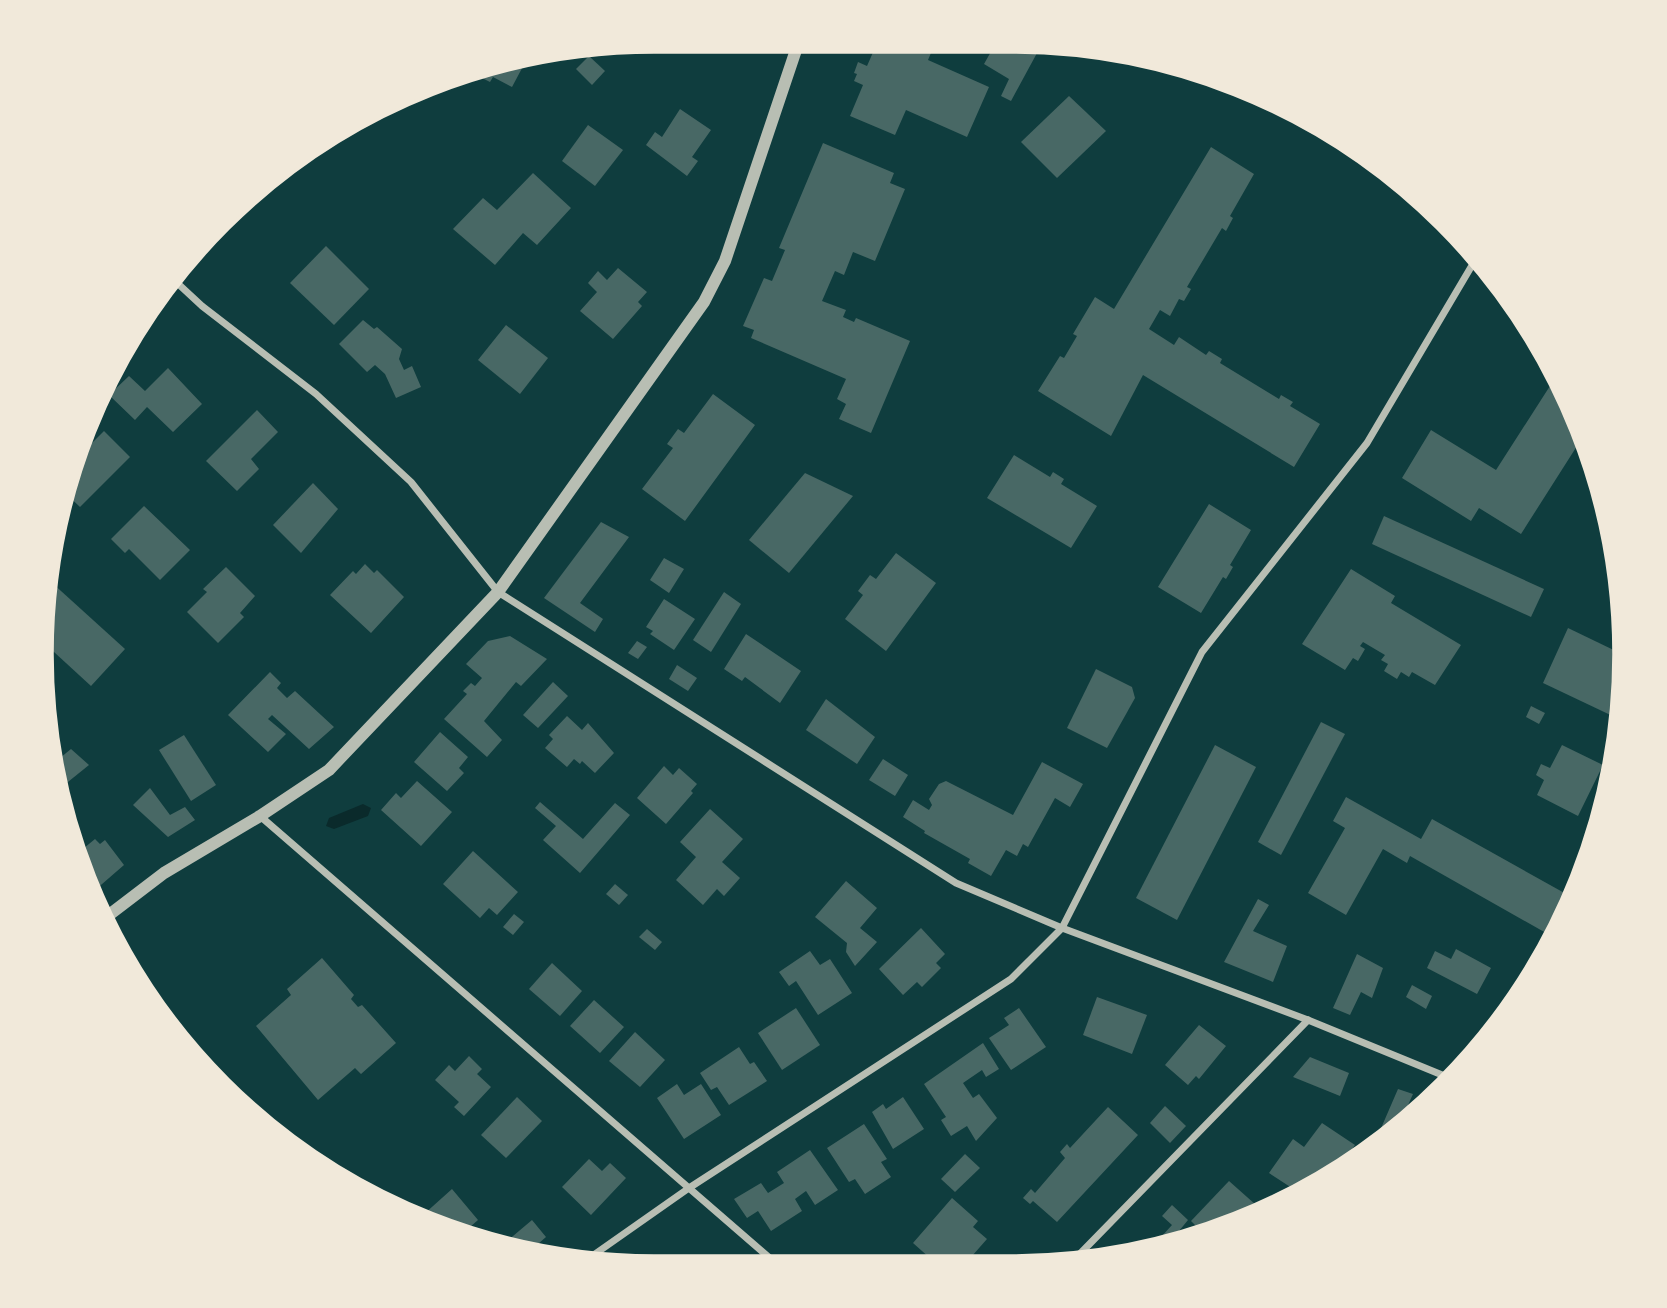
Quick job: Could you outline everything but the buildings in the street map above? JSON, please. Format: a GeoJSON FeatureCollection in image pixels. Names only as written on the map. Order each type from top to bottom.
{"type":"FeatureCollection","features":[{"type":"Feature","properties":{"kind":"street"},"geometry":{"type":"LineString","coordinates":[[112,913],[164,873],[260,816],[329,770],[498,592],[704,302],[725,261],[795,52]]}},
{"type":"Feature","properties":{"kind":"street"},"geometry":{"type":"LineString","coordinates":[[597,1252],[689,1188],[1011,979],[1062,928],[1202,653],[1367,443],[1472,266]]}},
{"type":"Feature","properties":{"kind":"street"},"geometry":{"type":"LineString","coordinates":[[180,285],[202,306],[316,394],[411,482],[498,592],[956,883],[1062,928],[1308,1020],[1442,1075]]}},
{"type":"Feature","properties":{"kind":"street"},"geometry":{"type":"LineString","coordinates":[[260,816],[767,1256]]}},
{"type":"Feature","properties":{"kind":"street"},"geometry":{"type":"LineString","coordinates":[[1084,1251],[1308,1020]]}},
{"type":"Feature","properties":{"kind":"water"},"geometry":{"type":"Polygon","coordinates":[[[363,804],[371,808],[368,816],[334,829],[326,826],[329,818],[363,804]]]}}]}
